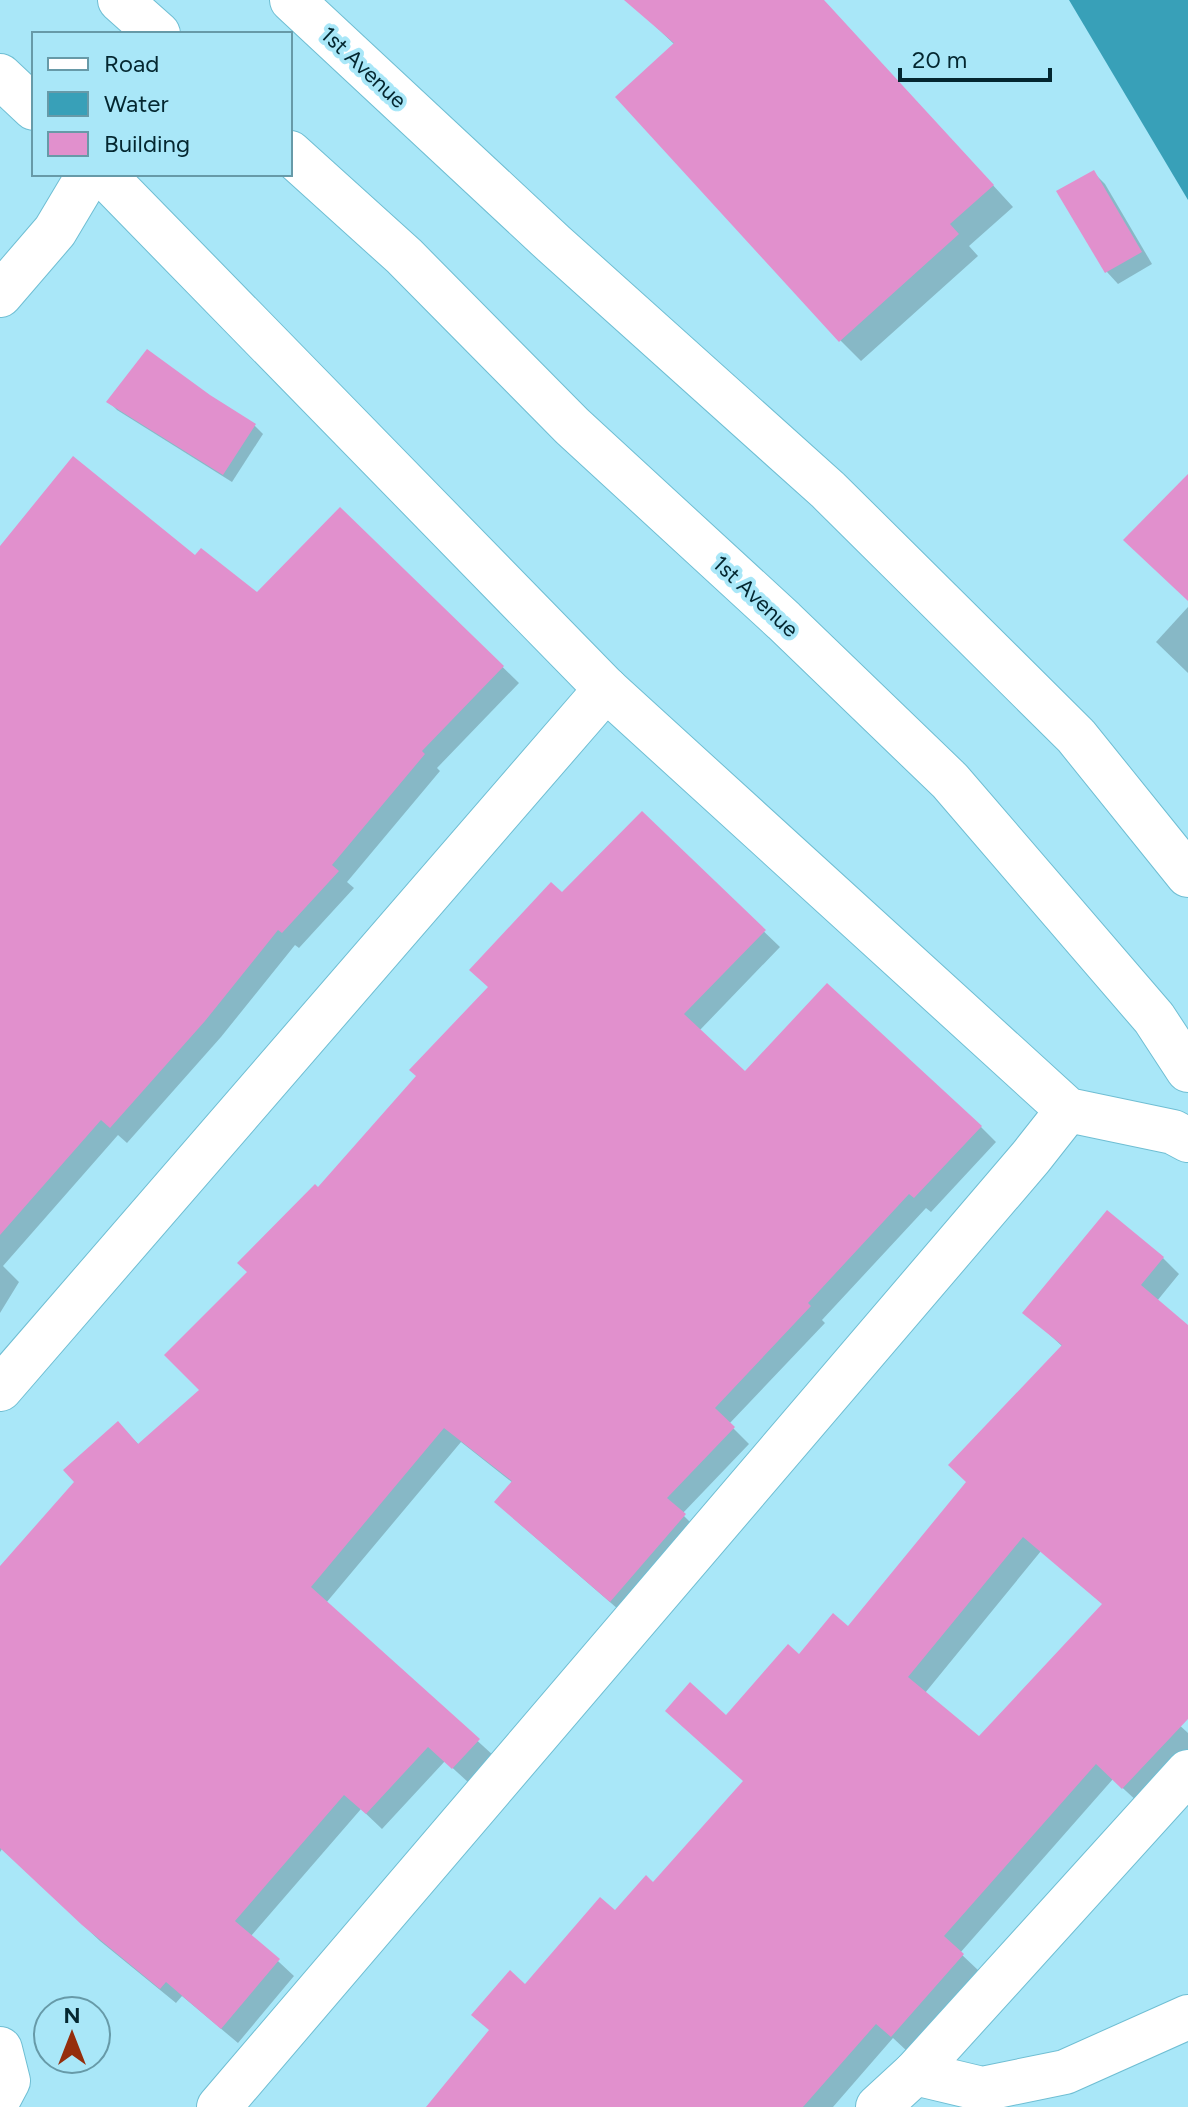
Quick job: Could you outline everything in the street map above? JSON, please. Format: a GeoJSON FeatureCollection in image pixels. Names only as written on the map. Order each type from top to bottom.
{"type":"FeatureCollection","features":[{"type":"Feature","properties":{"kind":"street"},"geometry":{"type":"LineString","coordinates":[[120,0],[156,32]]}},
{"type":"Feature","properties":{"kind":"street","name":"1st Avenue"},"geometry":{"type":"LineString","coordinates":[[292,0],[554,244],[828,490],[1076,736],[1188,875]]}},
{"type":"Feature","properties":{"kind":"street"},"geometry":{"type":"LineString","coordinates":[[0,76],[32,106]]}},
{"type":"Feature","properties":{"kind":"street","name":"1st Avenue"},"geometry":{"type":"LineString","coordinates":[[292,155],[404,256],[572,426],[784,621],[950,781],[1154,1018],[1188,1070]]}},
{"type":"Feature","properties":{"kind":"street"},"geometry":{"type":"LineString","coordinates":[[0,295],[55,231],[88,176]]}},
{"type":"Feature","properties":{"kind":"street"},"geometry":{"type":"LineString","coordinates":[[105,176],[606,689],[1068,1110],[1173,1132],[1188,1140]]}},
{"type":"Feature","properties":{"kind":"street"},"geometry":{"type":"LineString","coordinates":[[0,1389],[606,689]]}},
{"type":"Feature","properties":{"kind":"street"},"geometry":{"type":"LineString","coordinates":[[219,2107],[1068,1110]]}},
{"type":"Feature","properties":{"kind":"street"},"geometry":{"type":"LineString","coordinates":[[878,2107],[915,2073],[1188,1772]]}},
{"type":"Feature","properties":{"kind":"street"},"geometry":{"type":"LineString","coordinates":[[915,2073],[982,2089],[1051,2075],[1065,2072],[1188,2017]]}},
{"type":"Feature","properties":{"kind":"street"},"geometry":{"type":"LineString","coordinates":[[0,2049],[8,2081],[0,2096]]}},
{"type":"Feature","properties":{"kind":"water"},"geometry":{"type":"Polygon","coordinates":[[[1069,0],[1188,0],[1188,200],[1069,0]]]}},
{"type":"Feature","properties":{"kind":"building"},"geometry":{"type":"Polygon","coordinates":[[[624,0],[824,0],[994,185],[950,224],[959,234],[839,342],[615,97],[674,43],[624,0]]]}},
{"type":"Feature","properties":{"kind":"building"},"geometry":{"type":"Polygon","coordinates":[[[1094,170],[1142,252],[1105,273],[1056,191],[1094,170]]]}},
{"type":"Feature","properties":{"kind":"building"},"geometry":{"type":"Polygon","coordinates":[[[147,349],[256,424],[223,475],[106,402],[147,349]]]}},
{"type":"Feature","properties":{"kind":"building"},"geometry":{"type":"Polygon","coordinates":[[[73,456],[195,555],[201,548],[257,592],[340,507],[504,666],[422,751],[425,754],[332,865],[339,871],[282,933],[278,930],[205,1021],[110,1128],[101,1120],[0,1235],[0,546],[73,456]]]}},
{"type":"Feature","properties":{"kind":"building"},"geometry":{"type":"Polygon","coordinates":[[[1188,474],[1188,601],[1123,540],[1188,474]]]}},
{"type":"Feature","properties":{"kind":"building"},"geometry":{"type":"Polygon","coordinates":[[[642,811],[766,930],[684,1014],[745,1071],[827,983],[982,1126],[914,1198],[909,1194],[808,1303],[811,1306],[715,1408],[735,1427],[667,1498],[686,1514],[610,1602],[494,1502],[512,1481],[444,1428],[311,1587],[480,1739],[452,1769],[428,1747],[366,1814],[344,1795],[235,1921],[280,1959],[221,2029],[166,1982],[160,1989],[82,1925],[0,1848],[0,1566],[74,1482],[63,1470],[118,1421],[138,1444],[199,1390],[164,1355],[247,1272],[237,1263],[315,1184],[318,1187],[416,1076],[409,1070],[488,987],[469,970],[551,882],[562,892],[642,811]]]}},
{"type":"Feature","properties":{"kind":"building"},"geometry":{"type":"Polygon","coordinates":[[[1107,1210],[1164,1257],[1141,1285],[1188,1325],[1188,1719],[1122,1789],[1096,1764],[944,1936],[964,1954],[891,2037],[876,2024],[803,2107],[426,2107],[489,2030],[471,2015],[510,1970],[525,1984],[600,1897],[615,1910],[646,1875],[653,1882],[743,1781],[665,1711],[690,1682],[726,1715],[788,1644],[799,1654],[833,1613],[848,1626],[966,1482],[948,1465],[1062,1345],[1022,1313],[1107,1210]],[[1023,1537],[908,1677],[979,1736],[1102,1604],[1023,1537]]]}}]}
